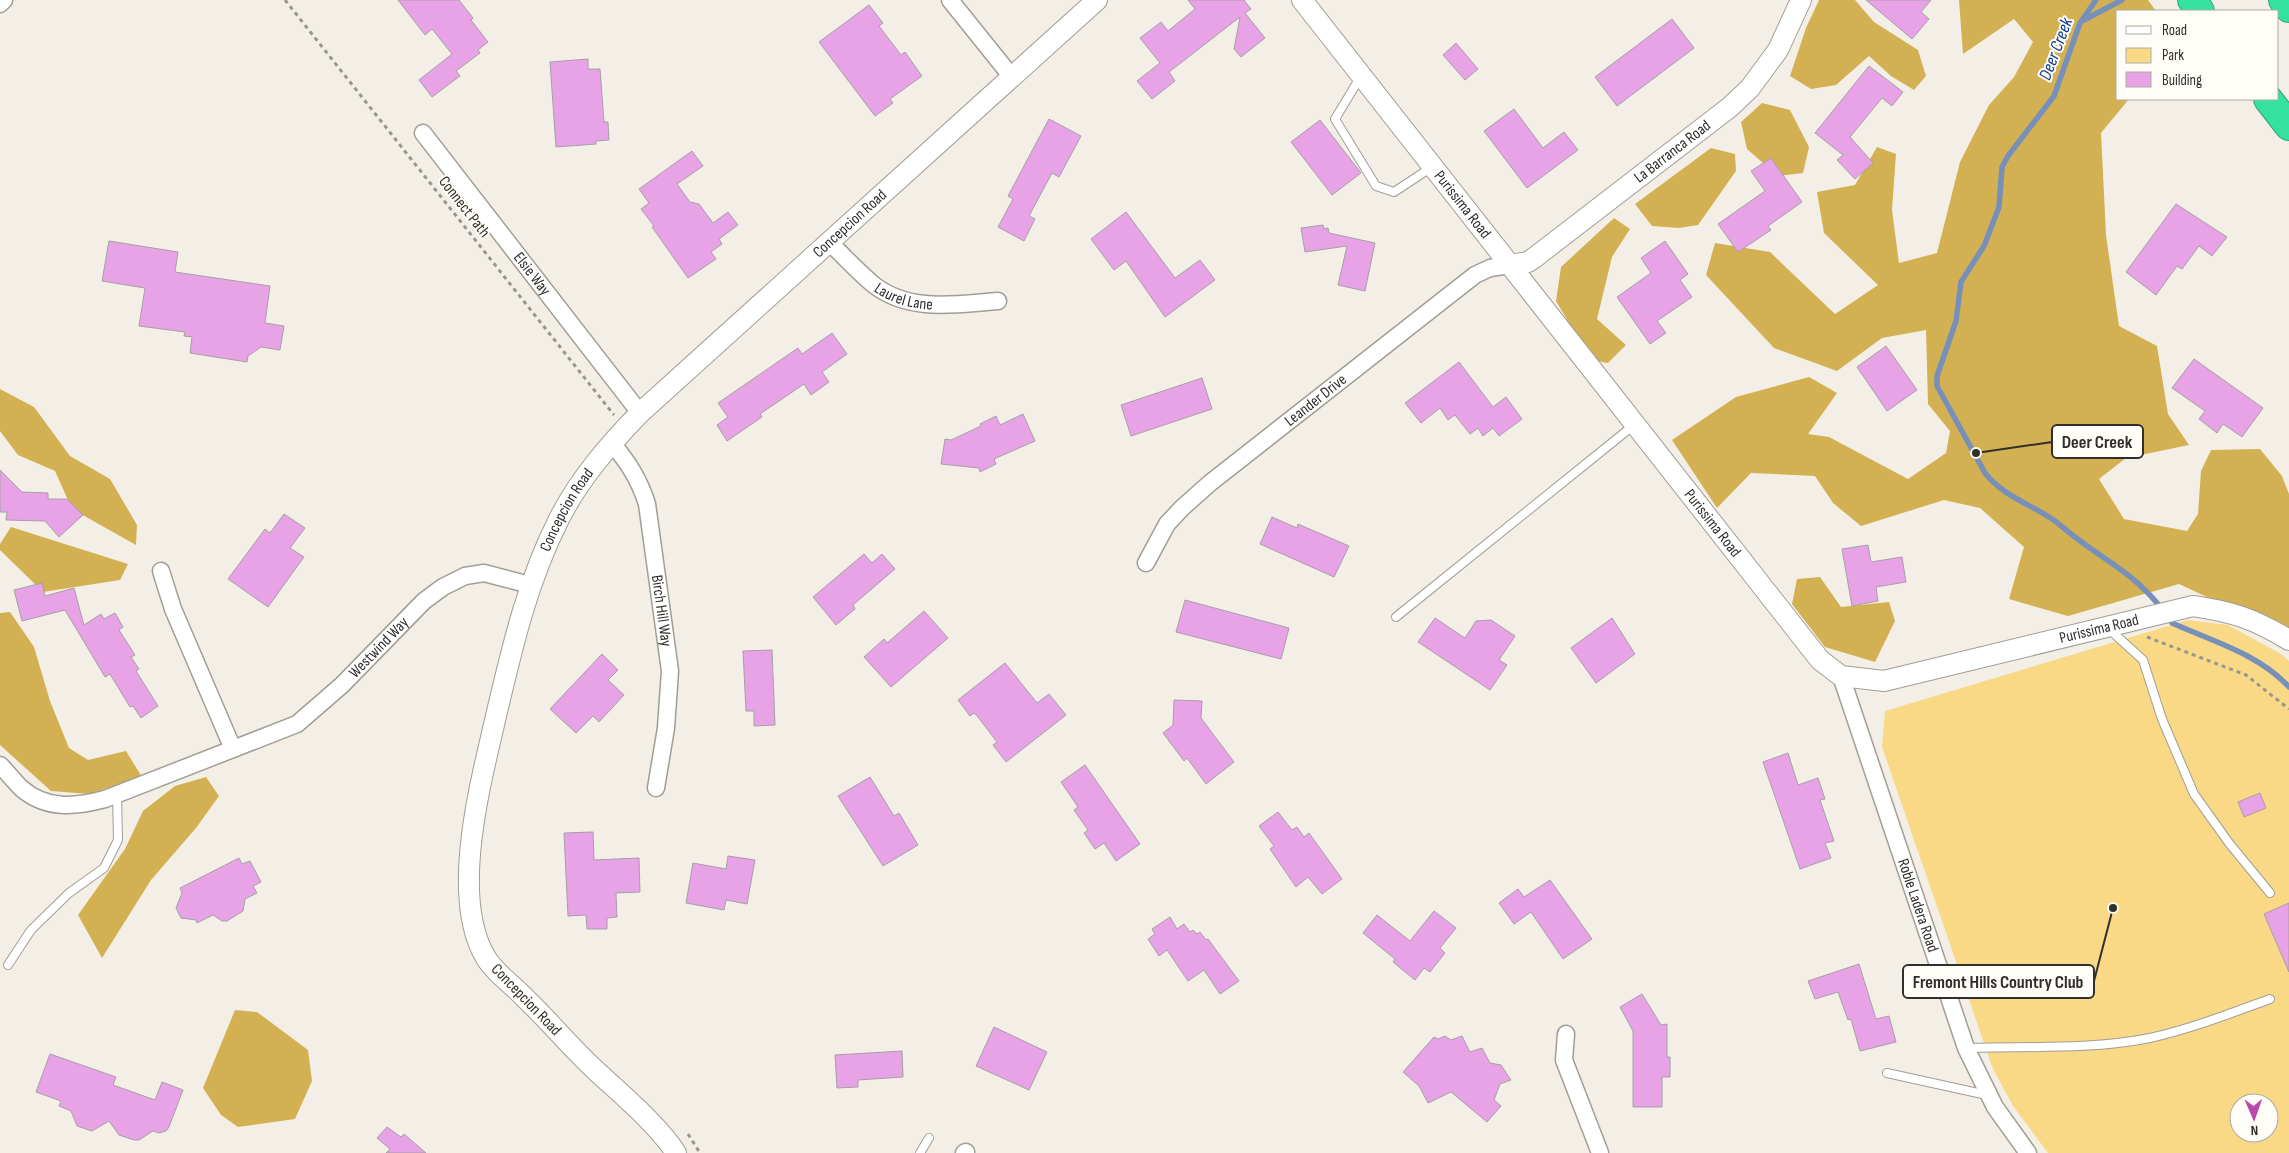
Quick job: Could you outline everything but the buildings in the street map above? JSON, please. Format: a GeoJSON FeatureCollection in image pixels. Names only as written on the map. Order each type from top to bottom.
{"type":"FeatureCollection","features":[{"type":"Feature","properties":{"kind":"highway"},"geometry":{"type":"LineString","coordinates":[[2283,0],[2289,8]]}},
{"type":"Feature","properties":{"kind":"highway"},"geometry":{"type":"LineString","coordinates":[[2269,100],[2289,126]]}},
{"type":"Feature","properties":{"kind":"street"},"geometry":{"type":"LineString","coordinates":[[0,4],[4,0]]}},
{"type":"Feature","properties":{"kind":"street"},"geometry":{"type":"LineString","coordinates":[[950,0],[1011,76]]}},
{"type":"Feature","properties":{"kind":"street","name":"Concepcion Road"},"geometry":{"type":"LineString","coordinates":[[676,1153],[634,1107],[567,1043],[486,959],[475,933],[470,905],[471,842],[485,763],[519,619],[530,585],[544,550],[573,494],[618,436],[640,413],[1097,0]]}},
{"type":"Feature","properties":{"kind":"street","name":"Purissima Road"},"geometry":{"type":"LineString","coordinates":[[1302,0],[1508,265],[1820,660],[1841,676],[1884,681],[2193,606],[2231,612],[2259,622],[2289,640]]}},
{"type":"Feature","properties":{"kind":"street","name":"La Barranca Road"},"geometry":{"type":"LineString","coordinates":[[1508,265],[1528,262],[1534,258],[1730,107],[1755,83],[1774,57],[1801,0]]}},
{"type":"Feature","properties":{"kind":"street","name":"Elsie Way"},"geometry":{"type":"LineString","coordinates":[[423,133],[640,413]]}},
{"type":"Feature","properties":{"kind":"street","name":"Laurel Lane"},"geometry":{"type":"LineString","coordinates":[[829,242],[875,285],[893,296],[916,304],[998,301]]}},
{"type":"Feature","properties":{"kind":"street","name":"Leander Drive"},"geometry":{"type":"LineString","coordinates":[[1146,563],[1167,524],[1210,483],[1475,275],[1490,268],[1508,265]]}},
{"type":"Feature","properties":{"kind":"street","name":"Birch Hill Way"},"geometry":{"type":"LineString","coordinates":[[618,436],[647,504],[670,671],[666,728],[656,788]]}},
{"type":"Feature","properties":{"kind":"street"},"geometry":{"type":"LineString","coordinates":[[161,571],[173,609],[233,749]]}},
{"type":"Feature","properties":{"kind":"street","name":"Westwind Way"},"geometry":{"type":"LineString","coordinates":[[0,765],[22,788],[40,801],[60,806],[82,806],[297,724],[342,685],[424,601],[443,587],[465,576],[484,573],[530,585]]}},
{"type":"Feature","properties":{"kind":"street","name":"Roble Ladera Road"},"geometry":{"type":"LineString","coordinates":[[1841,676],[1966,1048],[1995,1107],[2028,1153]]}},
{"type":"Feature","properties":{"kind":"street"},"geometry":{"type":"LineString","coordinates":[[1566,1034],[1564,1060],[1600,1153]]}},
{"type":"Feature","properties":{"kind":"lane"},"geometry":{"type":"LineString","coordinates":[[1361,76],[1335,119],[1376,186],[1394,192],[1432,167]]}},
{"type":"Feature","properties":{"kind":"lane"},"geometry":{"type":"LineString","coordinates":[[1396,616],[1634,425]]}},
{"type":"Feature","properties":{"kind":"lane"},"geometry":{"type":"LineString","coordinates":[[2111,625],[2143,660],[2162,719],[2194,794],[2229,843],[2270,893]]}},
{"type":"Feature","properties":{"kind":"lane"},"geometry":{"type":"LineString","coordinates":[[8,965],[31,930],[69,893],[104,868],[118,840],[117,794]]}},
{"type":"Feature","properties":{"kind":"lane"},"geometry":{"type":"LineString","coordinates":[[1966,1048],[2101,1045],[2148,1038],[2177,1031],[2270,999]]}},
{"type":"Feature","properties":{"kind":"lane"},"geometry":{"type":"LineString","coordinates":[[1887,1073],[1989,1095]]}},
{"type":"Feature","properties":{"kind":"lane"},"geometry":{"type":"LineString","coordinates":[[920,1153],[929,1138]]}},
{"type":"Feature","properties":{"kind":"path","name":"Connect Path"},"geometry":{"type":"LineString","coordinates":[[285,0],[618,436]]}},
{"type":"Feature","properties":{"kind":"path"},"geometry":{"type":"LineString","coordinates":[[2111,625],[2246,675],[2289,709]]}},
{"type":"Feature","properties":{"kind":"path"},"geometry":{"type":"LineString","coordinates":[[683,1128],[696,1142],[700,1153]]}},
{"type":"Feature","properties":{"kind":"green space"},"geometry":{"type":"Polygon","coordinates":[[[2188,620],[2228,625],[2281,654],[2289,661],[2289,1153],[2048,1153],[2013,1106],[1993,1069],[1882,747],[1885,711],[2188,620]]]}},
{"type":"Feature","properties":{"kind":"shaded area"},"geometry":{"type":"Polygon","coordinates":[[[1819,0],[1855,0],[1874,22],[1918,50],[1926,76],[1914,90],[1891,76],[1869,56],[1836,85],[1811,89],[1790,76],[1806,28],[1819,0]]]}},
{"type":"Feature","properties":{"kind":"shaded area"},"geometry":{"type":"Polygon","coordinates":[[[1959,0],[2148,0],[2155,10],[2116,10],[2116,100],[2128,100],[2101,133],[2106,235],[2119,326],[2157,346],[2168,414],[2189,445],[2126,458],[2099,479],[2124,519],[2187,531],[2198,514],[2201,471],[2211,450],[2260,449],[2282,476],[2289,494],[2289,644],[2222,604],[2179,584],[2068,616],[2009,599],[2024,547],[1980,508],[1944,500],[1861,526],[1833,503],[1815,476],[1751,473],[1717,508],[1672,440],[1736,397],[1809,377],[1837,393],[1808,434],[1829,437],[1908,479],[1946,453],[1950,431],[1928,404],[1926,330],[1882,338],[1837,371],[1774,348],[1706,275],[1715,243],[1770,252],[1835,314],[1878,285],[1824,233],[1817,192],[1855,185],[1877,147],[1896,154],[1892,210],[1899,263],[1937,253],[1960,162],[1989,105],[2014,77],[2033,42],[2014,19],[1963,54],[1959,0]]]}},
{"type":"Feature","properties":{"kind":"shaded area"},"geometry":{"type":"Polygon","coordinates":[[[1762,103],[1790,110],[1809,147],[1803,173],[1778,176],[1747,149],[1741,122],[1762,103]]]}},
{"type":"Feature","properties":{"kind":"shaded area"},"geometry":{"type":"Polygon","coordinates":[[[1711,148],[1735,154],[1736,171],[1698,225],[1679,228],[1652,226],[1635,204],[1711,148]]]}},
{"type":"Feature","properties":{"kind":"shaded area"},"geometry":{"type":"Polygon","coordinates":[[[1614,218],[1630,229],[1612,257],[1597,319],[1626,345],[1608,363],[1591,360],[1556,301],[1561,267],[1614,218]]]}},
{"type":"Feature","properties":{"kind":"shaded area"},"geometry":{"type":"Polygon","coordinates":[[[0,389],[34,407],[70,456],[110,479],[137,525],[136,545],[72,509],[55,471],[18,455],[0,431],[0,389]]]}},
{"type":"Feature","properties":{"kind":"shaded area"},"geometry":{"type":"Polygon","coordinates":[[[11,527],[128,564],[120,580],[43,592],[0,550],[0,544],[11,527]]]}},
{"type":"Feature","properties":{"kind":"shaded area"},"geometry":{"type":"Polygon","coordinates":[[[1820,577],[1841,607],[1889,602],[1895,621],[1875,662],[1825,647],[1792,604],[1797,579],[1820,577]]]}},
{"type":"Feature","properties":{"kind":"shaded area"},"geometry":{"type":"Polygon","coordinates":[[[10,612],[34,647],[50,701],[69,748],[88,760],[126,751],[142,777],[89,794],[51,791],[0,745],[0,613],[10,612]]]}},
{"type":"Feature","properties":{"kind":"shaded area"},"geometry":{"type":"Polygon","coordinates":[[[206,777],[219,796],[196,828],[151,880],[102,958],[78,915],[125,849],[143,811],[175,786],[206,777]]]}},
{"type":"Feature","properties":{"kind":"shaded area"},"geometry":{"type":"Polygon","coordinates":[[[235,1010],[257,1012],[308,1050],[312,1081],[295,1119],[238,1127],[221,1115],[203,1088],[235,1010]]]}},
{"type":"Feature","properties":{"kind":"waterway","name":"Deer Creek"},"geometry":{"type":"LineString","coordinates":[[2096,0],[2080,23],[2054,96],[2008,156],[2002,167],[1999,207],[1984,246],[1961,282],[1956,321],[1937,376],[1937,386],[1985,473],[1992,481],[2009,494],[2055,521],[2123,571],[2142,587],[2162,609]]}},
{"type":"Feature","properties":{"kind":"waterway"},"geometry":{"type":"LineString","coordinates":[[2082,21],[2122,0]]}},
{"type":"Feature","properties":{"kind":"waterway","name":"Deer Creek"},"geometry":{"type":"LineString","coordinates":[[2167,616],[2172,623],[2219,642],[2249,657],[2264,666],[2289,687]]}},
{"type":"Feature","properties":{"kind":"place","name":"Deer Creek"},"geometry":{"type":"Point","coordinates":[1976,453]}},
{"type":"Feature","properties":{"kind":"place","name":"Fremont Hills Country Club"},"geometry":{"type":"Point","coordinates":[2113,908]}}]}
